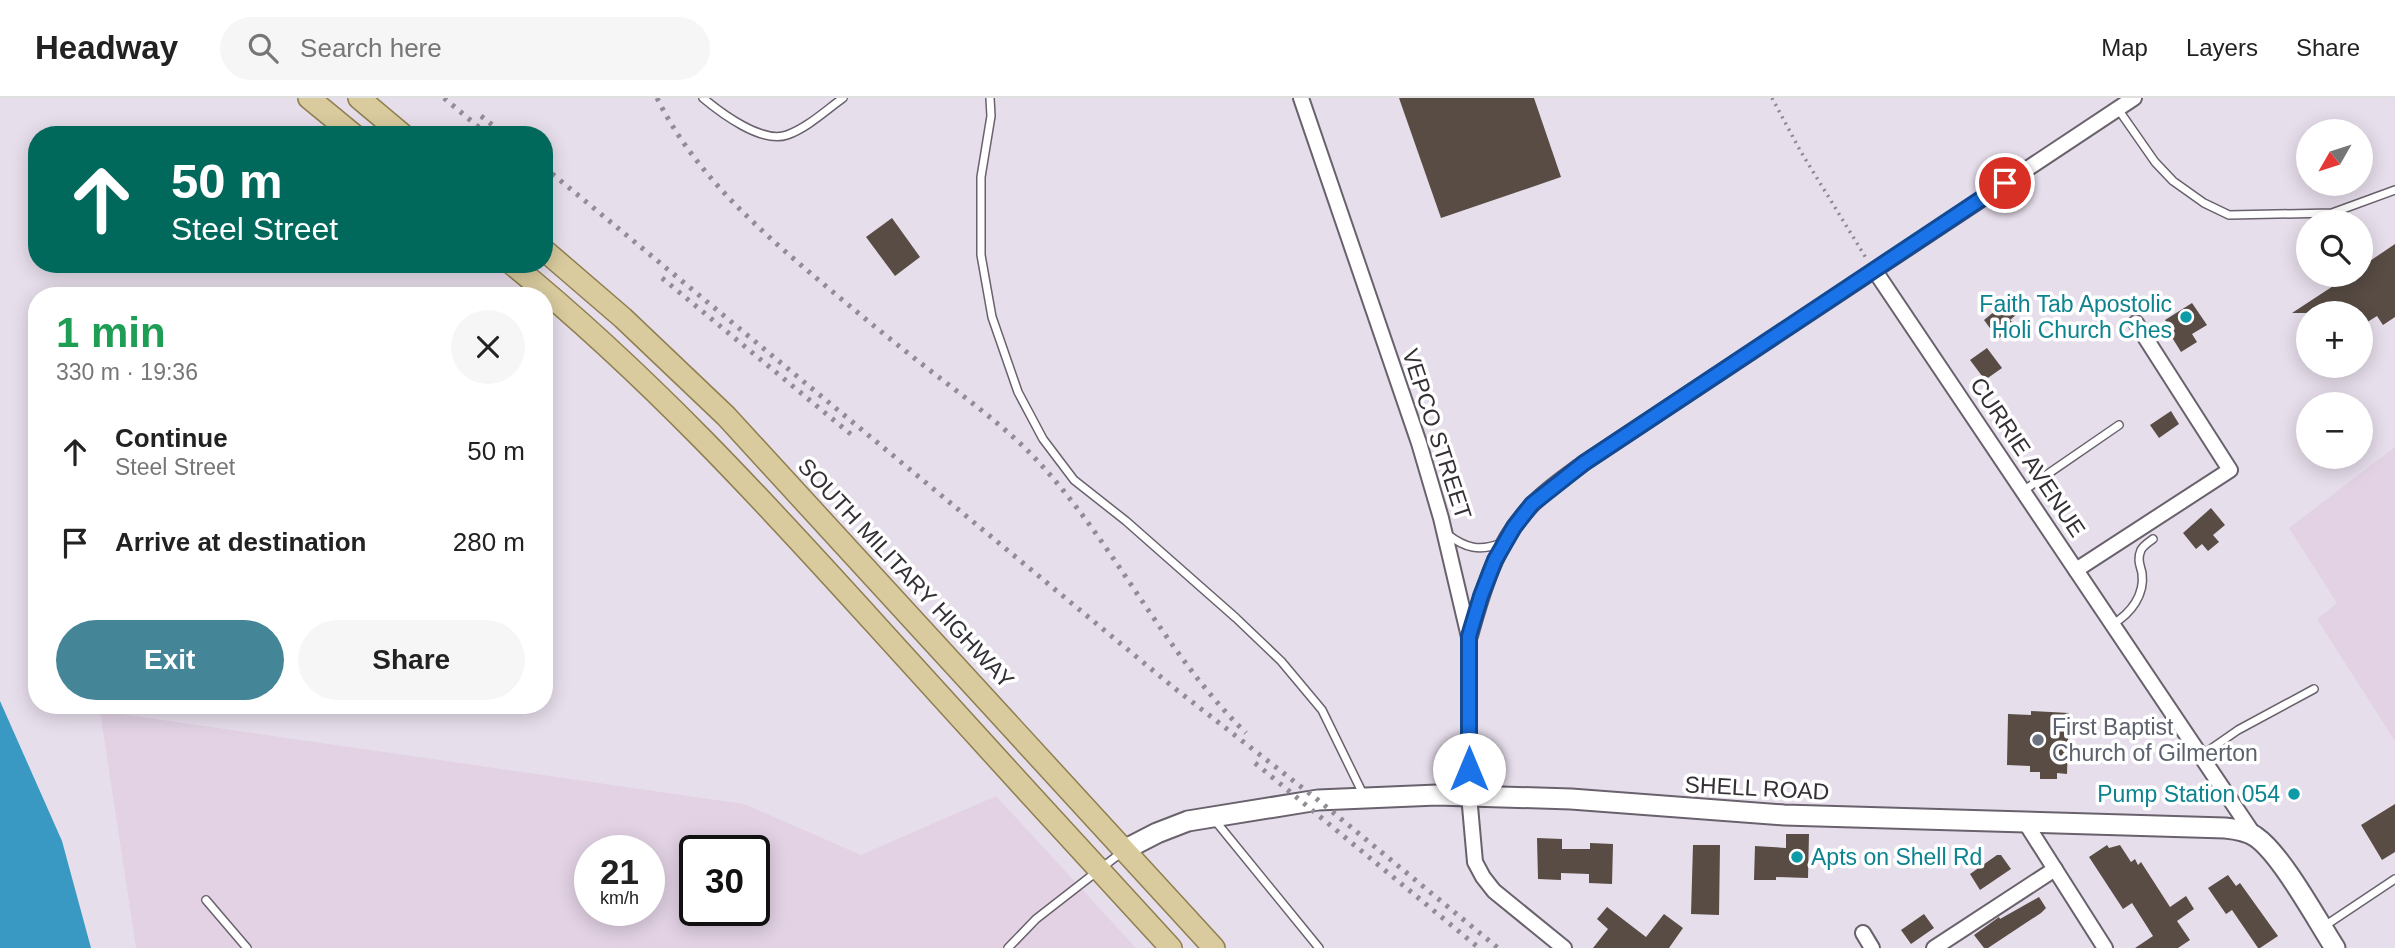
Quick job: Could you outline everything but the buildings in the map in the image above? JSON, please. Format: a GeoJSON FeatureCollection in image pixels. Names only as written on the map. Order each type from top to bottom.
{"type":"FeatureCollection","features":[{"type":"Feature","properties":{"kind":"main road"},"geometry":{"type":"LineString","coordinates":[[309,98],[343,126]]}},
{"type":"Feature","properties":{"kind":"main road"},"geometry":{"type":"LineString","coordinates":[[359,98],[392,126]]}},
{"type":"Feature","properties":{"kind":"main road","name":"SOUTH MILITARY HIGHWAY"},"geometry":{"type":"LineString","coordinates":[[553,258],[623,318],[726,416],[1214,948]]}},
{"type":"Feature","properties":{"kind":"main road"},"geometry":{"type":"LineString","coordinates":[[523,273],[539,287]]}},
{"type":"Feature","properties":{"kind":"main road"},"geometry":{"type":"LineString","coordinates":[[553,299],[608,346],[690,425],[769,507],[1171,948]]}},
{"type":"Feature","properties":{"kind":"street","name":"VEPCO STREET"},"geometry":{"type":"LineString","coordinates":[[1301,98],[1419,443],[1445,532],[1469,636],[1469,795],[1475,862],[1494,891],[1564,948]]}},
{"type":"Feature","properties":{"kind":"street"},"geometry":{"type":"LineString","coordinates":[[1469,636],[1481,596],[1504,541],[1532,504],[1574,471],[2134,98]]}},
{"type":"Feature","properties":{"kind":"street","name":"CURRIE AVENUE"},"geometry":{"type":"LineString","coordinates":[[1875,271],[2254,835]]}},
{"type":"Feature","properties":{"kind":"street"},"geometry":{"type":"LineString","coordinates":[[2076,570],[2230,470],[2136,323]]}},
{"type":"Feature","properties":{"kind":"street","name":"SHELL ROAD"},"geometry":{"type":"LineString","coordinates":[[1124,850],[1188,821],[1318,800],[1469,795],[1571,799],[1784,815],[2225,828],[2254,835]]}},
{"type":"Feature","properties":{"kind":"street"},"geometry":{"type":"LineString","coordinates":[[2025,822],[2105,948]]}},
{"type":"Feature","properties":{"kind":"street"},"geometry":{"type":"LineString","coordinates":[[2254,835],[2283,866],[2335,948]]}},
{"type":"Feature","properties":{"kind":"street"},"geometry":{"type":"LineString","coordinates":[[1934,948],[2055,869]]}},
{"type":"Feature","properties":{"kind":"street"},"geometry":{"type":"LineString","coordinates":[[1863,933],[1872,948]]}},
{"type":"Feature","properties":{"kind":"lane"},"geometry":{"type":"LineString","coordinates":[[703,98],[724,114],[764,136],[785,136],[810,122],[842,98]]}},
{"type":"Feature","properties":{"kind":"lane"},"geometry":{"type":"LineString","coordinates":[[990,98],[991,116],[981,177],[981,256],[992,317],[1018,391],[1042,439],[1074,480],[1126,521],[1281,661],[1322,710],[1365,799]]}},
{"type":"Feature","properties":{"kind":"lane"},"geometry":{"type":"LineString","coordinates":[[2117,109],[2155,162],[2173,181],[2204,203],[2229,215],[2332,213],[2395,190]]}},
{"type":"Feature","properties":{"kind":"lane"},"geometry":{"type":"LineString","coordinates":[[2023,491],[2119,425]]}},
{"type":"Feature","properties":{"kind":"lane"},"geometry":{"type":"LineString","coordinates":[[1445,532],[1456,541],[1486,549],[1504,541]]}},
{"type":"Feature","properties":{"kind":"lane"},"geometry":{"type":"LineString","coordinates":[[2113,624],[2125,617],[2138,600],[2142,585],[2139,562],[2141,549],[2153,538]]}},
{"type":"Feature","properties":{"kind":"lane"},"geometry":{"type":"LineString","coordinates":[[2202,755],[2238,730],[2314,689]]}},
{"type":"Feature","properties":{"kind":"lane"},"geometry":{"type":"LineString","coordinates":[[1212,818],[1319,948]]}},
{"type":"Feature","properties":{"kind":"lane"},"geometry":{"type":"LineString","coordinates":[[1007,948],[1036,919],[1124,850]]}},
{"type":"Feature","properties":{"kind":"lane"},"geometry":{"type":"LineString","coordinates":[[2322,928],[2395,879]]}},
{"type":"Feature","properties":{"kind":"lane"},"geometry":{"type":"LineString","coordinates":[[206,900],[247,948]]}},
{"type":"Feature","properties":{"kind":"path"},"geometry":{"type":"LineString","coordinates":[[1772,98],[1801,152],[1875,271]]}},
{"type":"Feature","properties":{"kind":"shaded area"},"geometry":{"type":"Polygon","coordinates":[[[2395,447],[2395,741],[2317,619],[2337,603],[2289,528],[2366,469],[2373,469],[2373,464],[2395,447]]]}},
{"type":"Feature","properties":{"kind":"shaded area"},"geometry":{"type":"Polygon","coordinates":[[[100,714],[121,714],[744,804],[861,855],[996,796],[1136,948],[136,948],[100,714]]]}},
{"type":"Feature","properties":{"kind":"water"},"geometry":{"type":"Polygon","coordinates":[[[0,701],[62,841],[91,948],[0,948],[0,701]]]}},
{"type":"Feature","properties":{"kind":"railway"},"geometry":{"type":"LineString","coordinates":[[444,98],[477,126]]}},
{"type":"Feature","properties":{"kind":"railway"},"geometry":{"type":"LineString","coordinates":[[657,98],[689,151],[751,220],[835,294],[1026,449],[1084,517],[1187,665],[1246,733]]}},
{"type":"Feature","properties":{"kind":"railway"},"geometry":{"type":"LineString","coordinates":[[481,116],[494,126]]}},
{"type":"Feature","properties":{"kind":"railway"},"geometry":{"type":"LineString","coordinates":[[553,174],[1173,687],[1318,800],[1498,948]]}},
{"type":"Feature","properties":{"kind":"railway"},"geometry":{"type":"LineString","coordinates":[[662,278],[853,436]]}},
{"type":"Feature","properties":{"kind":"railway"},"geometry":{"type":"LineString","coordinates":[[1255,763],[1479,948]]}},
{"type":"Feature","properties":{"kind":"place","name":"Faith Tab Apostolic Holi Church Ches"},"geometry":{"type":"Point","coordinates":[2186,317]}},
{"type":"Feature","properties":{"kind":"place","name":"First Baptist Church of Gilmerton"},"geometry":{"type":"Point","coordinates":[2038,740]}},
{"type":"Feature","properties":{"kind":"place","name":"Pump Station 054"},"geometry":{"type":"Point","coordinates":[2294,794]}},
{"type":"Feature","properties":{"kind":"place","name":"Apts on Shell Rd"},"geometry":{"type":"Point","coordinates":[1797,857]}},
{"type":"Feature","properties":{"kind":"route"},"geometry":{"type":"LineString","coordinates":[[1469,769],[1469,636],[1481,596],[1504,541],[1532,504],[1584,463],[2005,183]]}}]}
